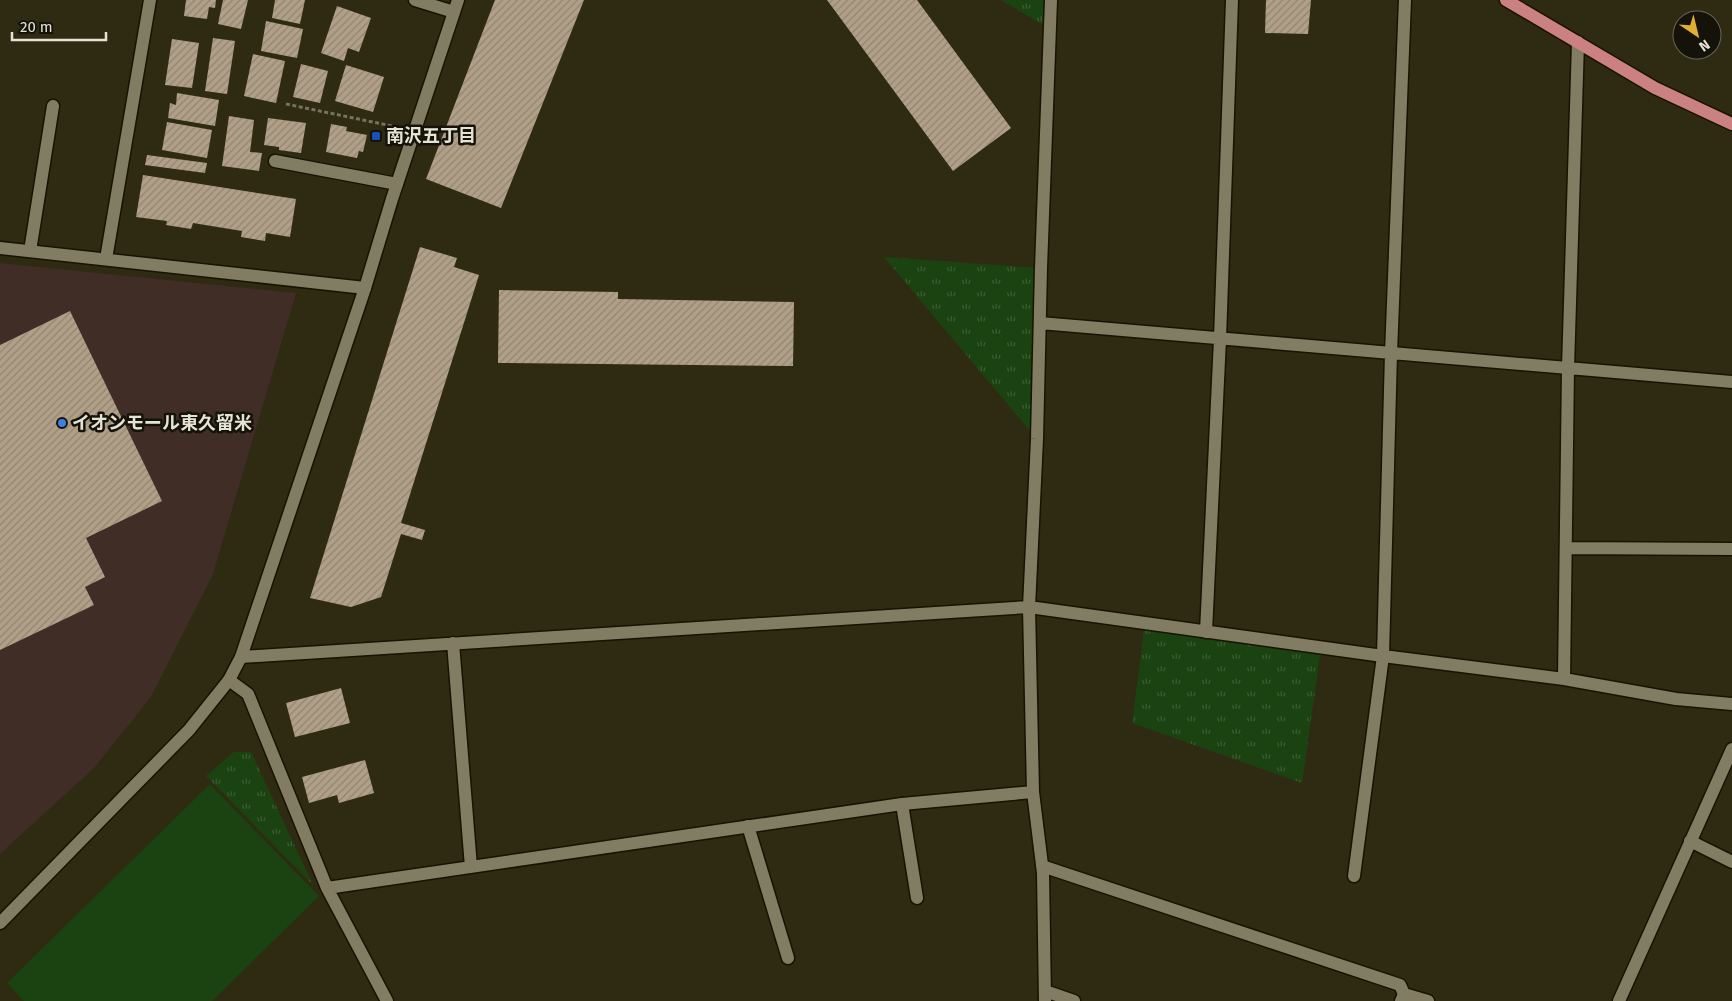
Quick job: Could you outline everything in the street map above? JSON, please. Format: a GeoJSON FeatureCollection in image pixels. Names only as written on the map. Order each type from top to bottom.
{"type":"FeatureCollection","features":[{"type":"Feature","properties":{"kind":"main road"},"geometry":{"type":"LineString","coordinates":[[1506,0],[1654,88],[1732,124]]}},
{"type":"Feature","properties":{"kind":"street"},"geometry":{"type":"LineString","coordinates":[[106,259],[150,0]]}},
{"type":"Feature","properties":{"kind":"street"},"geometry":{"type":"LineString","coordinates":[[0,923],[189,730],[229,680],[241,658],[365,288],[414,131],[456,6],[414,0]]}},
{"type":"Feature","properties":{"kind":"street"},"geometry":{"type":"LineString","coordinates":[[1051,0],[1037,439],[1029,607],[1034,792],[1042,866],[1045,996],[1074,1001]]}},
{"type":"Feature","properties":{"kind":"street"},"geometry":{"type":"LineString","coordinates":[[1206,632],[1220,339],[1232,0]]}},
{"type":"Feature","properties":{"kind":"street"},"geometry":{"type":"LineString","coordinates":[[1354,876],[1382,656],[1391,354],[1406,0]]}},
{"type":"Feature","properties":{"kind":"street"},"geometry":{"type":"LineString","coordinates":[[1564,679],[1568,368],[1578,42]]}},
{"type":"Feature","properties":{"kind":"street"},"geometry":{"type":"LineString","coordinates":[[30,251],[53,106]]}},
{"type":"Feature","properties":{"kind":"street"},"geometry":{"type":"LineString","coordinates":[[275,162],[397,184]]}},
{"type":"Feature","properties":{"kind":"street"},"geometry":{"type":"LineString","coordinates":[[0,248],[365,288]]}},
{"type":"Feature","properties":{"kind":"street"},"geometry":{"type":"LineString","coordinates":[[1040,323],[1732,382]]}},
{"type":"Feature","properties":{"kind":"street"},"geometry":{"type":"LineString","coordinates":[[1566,548],[1732,549]]}},
{"type":"Feature","properties":{"kind":"street"},"geometry":{"type":"LineString","coordinates":[[241,658],[1029,607],[1564,679],[1676,699],[1732,704]]}},
{"type":"Feature","properties":{"kind":"street"},"geometry":{"type":"LineString","coordinates":[[453,643],[471,867]]}},
{"type":"Feature","properties":{"kind":"street"},"geometry":{"type":"LineString","coordinates":[[229,680],[248,694],[327,888],[387,1001]]}},
{"type":"Feature","properties":{"kind":"street"},"geometry":{"type":"LineString","coordinates":[[1619,1001],[1732,749]]}},
{"type":"Feature","properties":{"kind":"street"},"geometry":{"type":"LineString","coordinates":[[327,888],[902,804],[1034,792]]}},
{"type":"Feature","properties":{"kind":"street"},"geometry":{"type":"LineString","coordinates":[[902,804],[917,898]]}},
{"type":"Feature","properties":{"kind":"street"},"geometry":{"type":"LineString","coordinates":[[748,826],[788,958]]}},
{"type":"Feature","properties":{"kind":"street"},"geometry":{"type":"LineString","coordinates":[[1690,841],[1732,862]]}},
{"type":"Feature","properties":{"kind":"street"},"geometry":{"type":"LineString","coordinates":[[1042,866],[1400,985],[1403,998],[1428,1001]]}},
{"type":"Feature","properties":{"kind":"path"},"geometry":{"type":"LineString","coordinates":[[286,104],[414,131]]}},
{"type":"Feature","properties":{"kind":"shaded area"},"geometry":{"type":"Polygon","coordinates":[[[0,263],[296,293],[213,574],[151,697],[94,768],[0,854],[0,263]]]}},
{"type":"Feature","properties":{"kind":"green space"},"geometry":{"type":"Polygon","coordinates":[[[1001,0],[1051,0],[1050,29],[1001,0]]]}},
{"type":"Feature","properties":{"kind":"green space"},"geometry":{"type":"Polygon","coordinates":[[[884,257],[1041,268],[1037,439],[884,257]]]}},
{"type":"Feature","properties":{"kind":"green space"},"geometry":{"type":"Polygon","coordinates":[[[1145,623],[1321,648],[1302,783],[1132,723],[1145,623]]]}},
{"type":"Feature","properties":{"kind":"green space"},"geometry":{"type":"Polygon","coordinates":[[[234,752],[251,752],[313,885],[206,776],[234,752]]]}},
{"type":"Feature","properties":{"kind":"green space"},"geometry":{"type":"Polygon","coordinates":[[[210,784],[319,896],[212,1001],[24,1001],[7,983],[210,784]]]}},
{"type":"Feature","properties":{"kind":"building"},"geometry":{"type":"Polygon","coordinates":[[[186,0],[216,0],[215,8],[209,7],[207,19],[184,16],[186,0]]]}},
{"type":"Feature","properties":{"kind":"building"},"geometry":{"type":"Polygon","coordinates":[[[223,0],[248,0],[241,29],[218,24],[223,0]]]}},
{"type":"Feature","properties":{"kind":"building"},"geometry":{"type":"Polygon","coordinates":[[[275,0],[305,0],[300,24],[272,18],[275,0]]]}},
{"type":"Feature","properties":{"kind":"building"},"geometry":{"type":"Polygon","coordinates":[[[495,0],[584,0],[501,208],[426,179],[495,0]]]}},
{"type":"Feature","properties":{"kind":"building"},"geometry":{"type":"Polygon","coordinates":[[[827,0],[917,0],[1011,128],[953,171],[827,0]]]}},
{"type":"Feature","properties":{"kind":"building"},"geometry":{"type":"Polygon","coordinates":[[[1266,0],[1311,0],[1308,34],[1265,33],[1266,0]]]}},
{"type":"Feature","properties":{"kind":"building"},"geometry":{"type":"Polygon","coordinates":[[[337,6],[371,18],[359,52],[348,48],[344,61],[321,53],[337,6]]]}},
{"type":"Feature","properties":{"kind":"building"},"geometry":{"type":"Polygon","coordinates":[[[266,21],[303,29],[297,58],[261,51],[266,21]]]}},
{"type":"Feature","properties":{"kind":"building"},"geometry":{"type":"Polygon","coordinates":[[[213,38],[235,41],[227,94],[205,91],[213,38]]]}},
{"type":"Feature","properties":{"kind":"building"},"geometry":{"type":"Polygon","coordinates":[[[172,39],[199,43],[192,88],[165,85],[172,39]]]}},
{"type":"Feature","properties":{"kind":"building"},"geometry":{"type":"Polygon","coordinates":[[[253,54],[285,61],[276,103],[244,96],[253,54]]]}},
{"type":"Feature","properties":{"kind":"building"},"geometry":{"type":"Polygon","coordinates":[[[301,64],[328,71],[320,103],[293,97],[301,64]]]}},
{"type":"Feature","properties":{"kind":"building"},"geometry":{"type":"Polygon","coordinates":[[[346,65],[384,77],[373,112],[335,101],[346,65]]]}},
{"type":"Feature","properties":{"kind":"building"},"geometry":{"type":"Polygon","coordinates":[[[177,93],[219,100],[215,126],[168,118],[170,103],[176,105],[177,93]]]}},
{"type":"Feature","properties":{"kind":"building"},"geometry":{"type":"Polygon","coordinates":[[[229,116],[254,120],[250,152],[262,153],[259,171],[222,166],[229,116]]]}},
{"type":"Feature","properties":{"kind":"building"},"geometry":{"type":"Polygon","coordinates":[[[268,118],[306,123],[301,153],[279,150],[279,147],[264,145],[268,118]]]}},
{"type":"Feature","properties":{"kind":"building"},"geometry":{"type":"Polygon","coordinates":[[[167,122],[212,130],[207,158],[162,150],[167,122]]]}},
{"type":"Feature","properties":{"kind":"building"},"geometry":{"type":"Polygon","coordinates":[[[331,124],[347,127],[346,131],[367,135],[363,152],[359,151],[357,158],[326,152],[331,124]]]}},
{"type":"Feature","properties":{"kind":"building"},"geometry":{"type":"Polygon","coordinates":[[[147,155],[207,163],[205,173],[145,165],[147,155]]]}},
{"type":"Feature","properties":{"kind":"building"},"geometry":{"type":"Polygon","coordinates":[[[143,175],[296,199],[290,237],[266,233],[265,241],[241,237],[242,231],[193,223],[191,229],[166,225],[167,221],[136,217],[143,175]]]}},
{"type":"Feature","properties":{"kind":"building"},"geometry":{"type":"Polygon","coordinates":[[[420,247],[457,258],[454,267],[479,275],[401,523],[425,530],[422,540],[401,534],[381,597],[351,607],[310,598],[420,247]]]}},
{"type":"Feature","properties":{"kind":"building"},"geometry":{"type":"Polygon","coordinates":[[[499,290],[618,292],[618,299],[794,302],[793,366],[498,363],[499,290]]]}},
{"type":"Feature","properties":{"kind":"building","name":"イオンモール東久留米"},"geometry":{"type":"Polygon","coordinates":[[[70,311],[162,501],[86,538],[105,577],[85,587],[94,605],[0,650],[0,345],[70,311]]]}},
{"type":"Feature","properties":{"kind":"building"},"geometry":{"type":"Polygon","coordinates":[[[341,688],[350,723],[295,737],[286,703],[341,688]]]}},
{"type":"Feature","properties":{"kind":"building"},"geometry":{"type":"Polygon","coordinates":[[[365,760],[374,793],[339,803],[337,795],[309,803],[302,777],[365,760]]]}},
{"type":"Feature","properties":{"kind":"place","name":"南沢五丁目"},"geometry":{"type":"Point","coordinates":[376,136]}},
{"type":"Feature","properties":{"kind":"place","name":"イオンモール東久留米"},"geometry":{"type":"Point","coordinates":[62,423]}}]}
